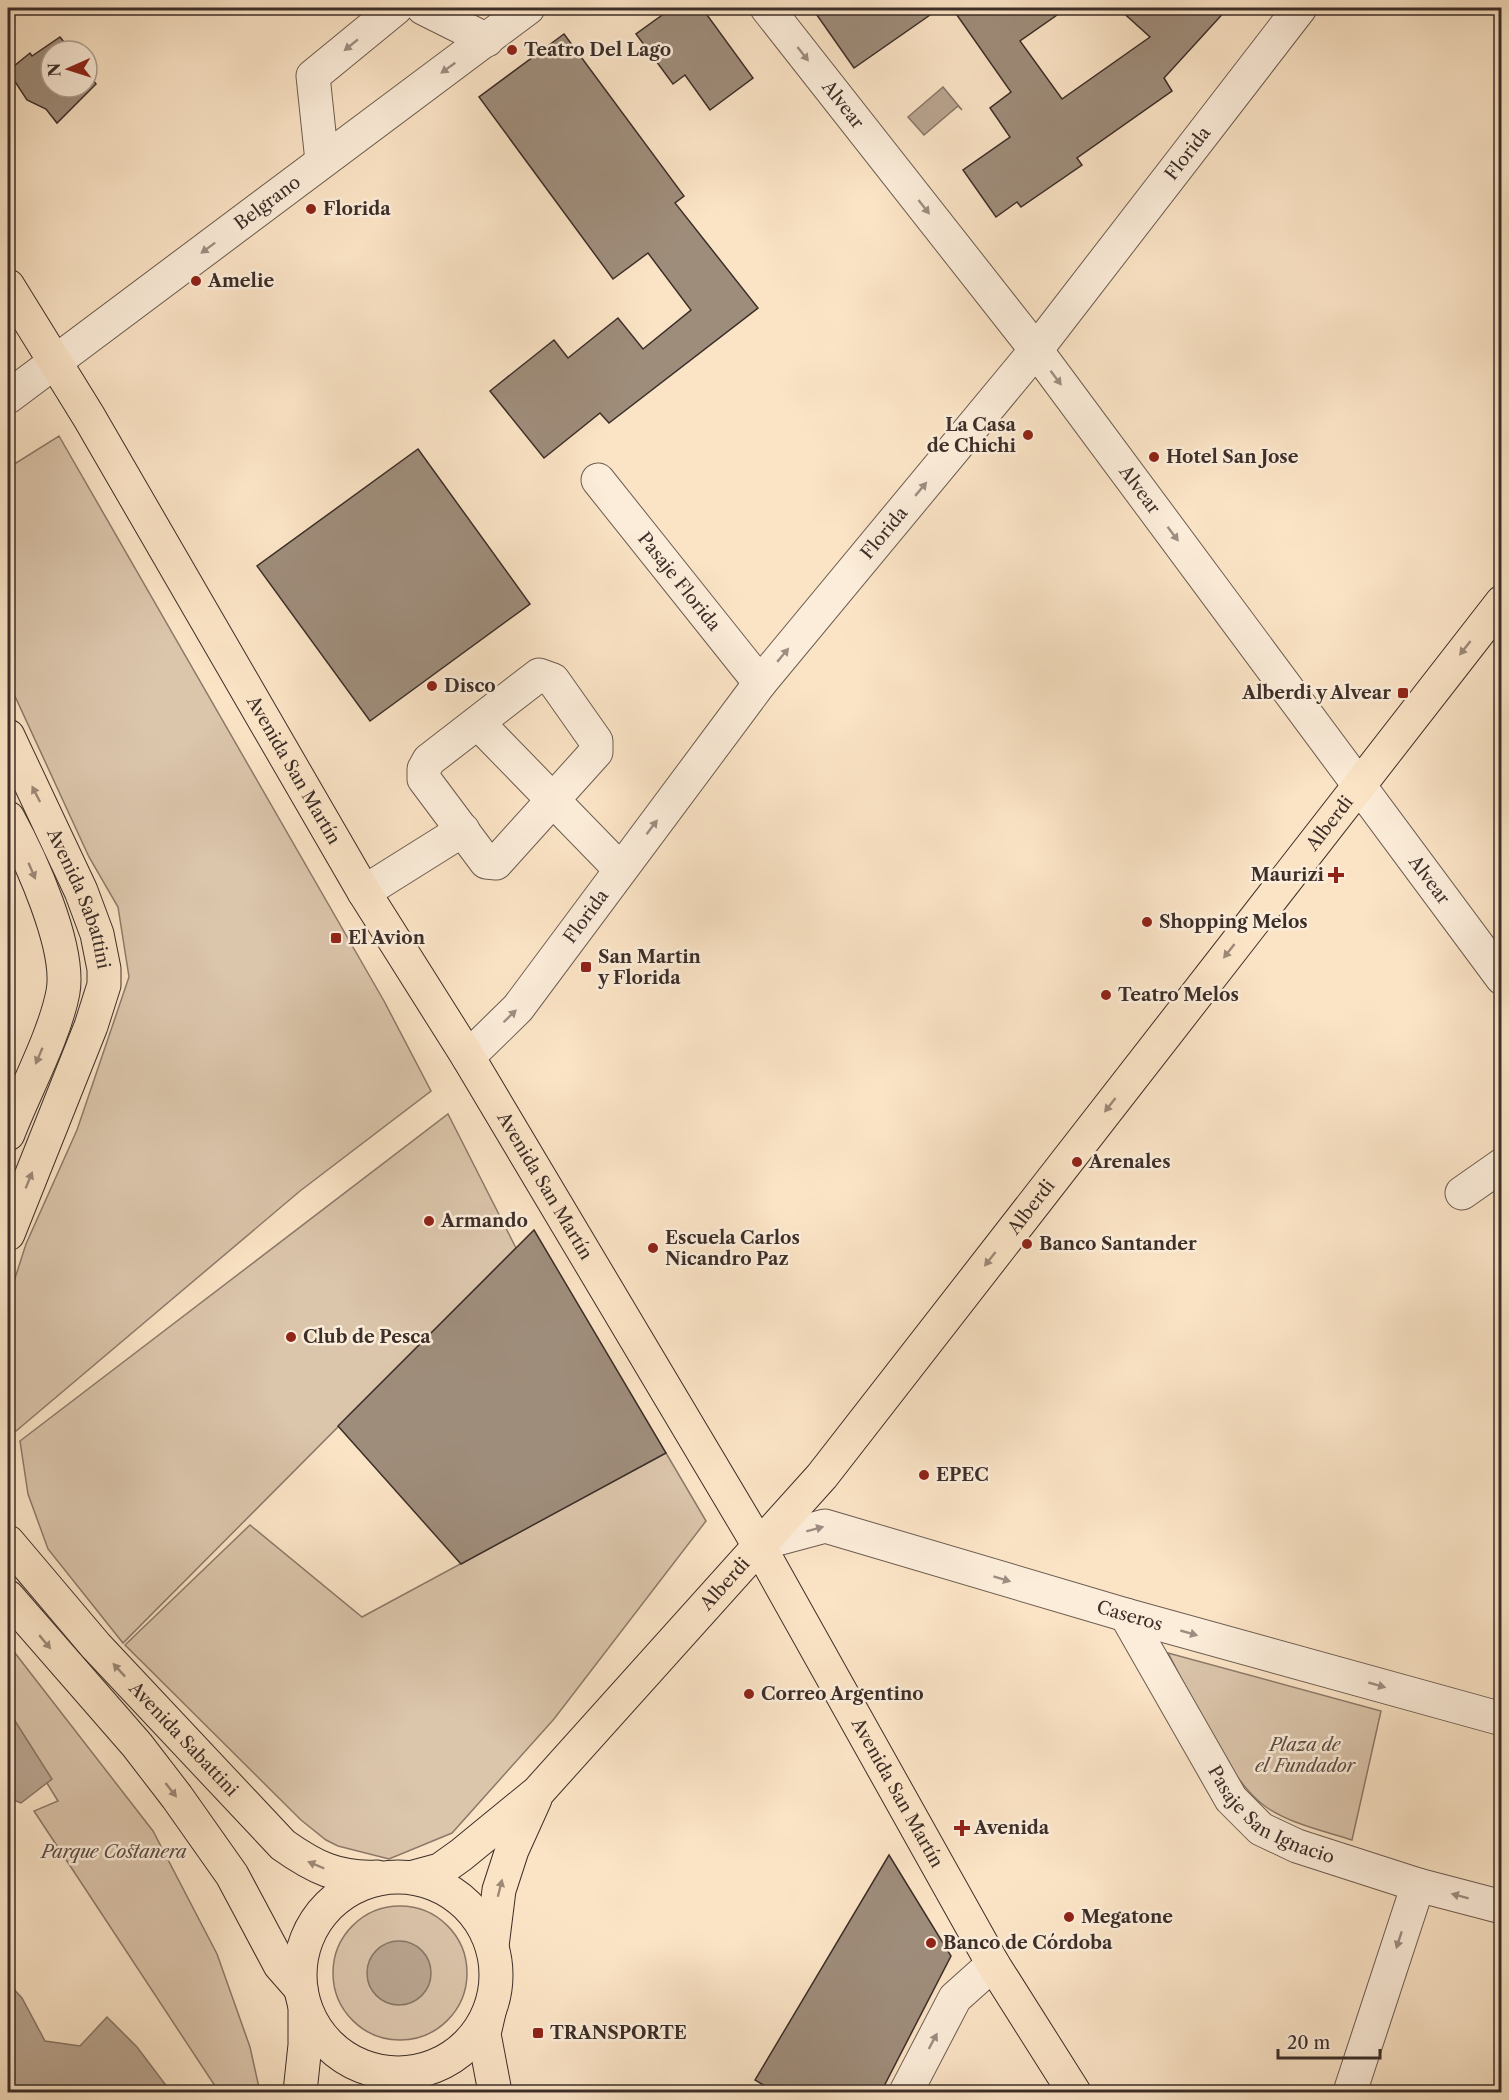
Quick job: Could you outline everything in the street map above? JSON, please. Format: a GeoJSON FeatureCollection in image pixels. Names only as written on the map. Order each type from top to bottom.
{"type":"FeatureCollection","features":[{"type":"Feature","properties":{"kind":"main road","name":"Avenida San Martín"},"geometry":{"type":"LineString","coordinates":[[8,285],[56,363],[364,892],[468,1057],[758,1544],[993,1964],[1074,2092]]}},
{"type":"Feature","properties":{"kind":"main road","name":"Alberdi"},"geometry":{"type":"LineString","coordinates":[[404,1877],[447,1865],[538,1791],[758,1544],[822,1476],[1502,602]]}},
{"type":"Feature","properties":{"kind":"main road","name":"Avenida Sabattini"},"geometry":{"type":"LineString","coordinates":[[8,736],[81,891],[98,934],[104,969],[104,985],[91,1026],[8,1234]]}},
{"type":"Feature","properties":{"kind":"main road","name":"Avenida Sabattini"},"geometry":{"type":"LineString","coordinates":[[8,818],[55,929],[64,971],[63,990],[57,1015],[8,1134]]}},
{"type":"Feature","properties":{"kind":"main road","name":"Avenida Sabattini"},"geometry":{"type":"LineString","coordinates":[[8,1542],[96,1646],[284,1845],[313,1866],[355,1878],[404,1877]]}},
{"type":"Feature","properties":{"kind":"main road","name":"Avenida Sabattini"},"geometry":{"type":"LineString","coordinates":[[8,1597],[137,1746],[177,1797],[232,1875],[280,1965],[303,1997]]}},
{"type":"Feature","properties":{"kind":"main road","name":"Alberdi"},"geometry":{"type":"LineString","coordinates":[[492,1946],[499,1890],[512,1850],[538,1791]]}},
{"type":"Feature","properties":{"kind":"main road"},"geometry":{"type":"LineString","coordinates":[[300,2092],[305,2045],[300,1965],[305,1942],[323,1912],[349,1889],[370,1880],[404,1877],[440,1886],[463,1901],[480,1921],[492,1946],[496,1970],[494,1994],[484,2034],[495,2092]]}},
{"type":"Feature","properties":{"kind":"main road"},"geometry":{"type":"LineString","coordinates":[[343,2056],[372,2069],[402,2073],[421,2070],[447,2060],[468,2043],[485,2020],[494,1994]]}},
{"type":"Feature","properties":{"kind":"main road"},"geometry":{"type":"LineString","coordinates":[[303,1997],[314,2025],[327,2042],[343,2056],[366,2091],[402,2073]]}},
{"type":"Feature","properties":{"kind":"street"},"geometry":{"type":"LineString","coordinates":[[322,161],[313,76],[396,8]]}},
{"type":"Feature","properties":{"kind":"street"},"geometry":{"type":"LineString","coordinates":[[423,8],[487,40]]}},
{"type":"Feature","properties":{"kind":"street","name":"Belgrano"},"geometry":{"type":"LineString","coordinates":[[8,397],[528,8]]}},
{"type":"Feature","properties":{"kind":"street","name":"Alvear"},"geometry":{"type":"LineString","coordinates":[[767,8],[1036,350],[1502,978]]}},
{"type":"Feature","properties":{"kind":"street","name":"Florida"},"geometry":{"type":"LineString","coordinates":[[468,1057],[518,1008],[760,683],[1036,350],[1300,8]]}},
{"type":"Feature","properties":{"kind":"street","name":"Pasaje Florida"},"geometry":{"type":"LineString","coordinates":[[598,480],[760,683]]}},
{"type":"Feature","properties":{"kind":"street"},"geometry":{"type":"LineString","coordinates":[[539,675],[553,680],[596,741],[597,748],[553,799],[496,863],[486,862],[424,779],[424,769],[429,760],[539,675]]}},
{"type":"Feature","properties":{"kind":"street"},"geometry":{"type":"LineString","coordinates":[[478,723],[620,869]]}},
{"type":"Feature","properties":{"kind":"street"},"geometry":{"type":"LineString","coordinates":[[364,892],[462,830]]}},
{"type":"Feature","properties":{"kind":"street"},"geometry":{"type":"LineString","coordinates":[[1462,1193],[1502,1165]]}},
{"type":"Feature","properties":{"kind":"street","name":"Caseros"},"geometry":{"type":"LineString","coordinates":[[758,1544],[825,1526],[1126,1615],[1502,1719]]}},
{"type":"Feature","properties":{"kind":"street","name":"Pasaje San Ignacio"},"geometry":{"type":"LineString","coordinates":[[1126,1615],[1231,1799],[1261,1829],[1297,1846],[1418,1885],[1502,1907]]}},
{"type":"Feature","properties":{"kind":"street"},"geometry":{"type":"LineString","coordinates":[[1350,2092],[1418,1885]]}},
{"type":"Feature","properties":{"kind":"street"},"geometry":{"type":"LineString","coordinates":[[906,2092],[956,1998],[993,1964]]}},
{"type":"Feature","properties":{"kind":"green space"},"geometry":{"type":"Polygon","coordinates":[[[59,436],[384,1001],[431,1091],[300,1191],[9,1437],[8,1300],[26,1244],[77,1130],[129,977],[118,907],[89,857],[8,681],[8,468],[59,436]]]}},
{"type":"Feature","properties":{"kind":"green space","name":"Club de Pesca"},"geometry":{"type":"Polygon","coordinates":[[[448,1114],[516,1248],[123,1643],[48,1549],[28,1494],[20,1441],[448,1114]]]}},
{"type":"Feature","properties":{"kind":"green space"},"geometry":{"type":"Polygon","coordinates":[[[666,1453],[706,1521],[554,1719],[452,1833],[389,1859],[338,1846],[326,1840],[301,1820],[125,1645],[250,1525],[362,1617],[666,1453]]]}},
{"type":"Feature","properties":{"kind":"green space","name":"Parque Costanera"},"geometry":{"type":"Polygon","coordinates":[[[8,1644],[153,1831],[217,1954],[250,2047],[260,2092],[219,2092],[34,1811],[58,1801],[8,1720],[8,1644]]]}},
{"type":"Feature","properties":{"kind":"green space","name":"Plaza de el Fundador"},"geometry":{"type":"Polygon","coordinates":[[[1168,1653],[1381,1711],[1352,1840],[1286,1818],[1266,1807],[1252,1795],[1225,1758],[1168,1653]]]}},
{"type":"Feature","properties":{"kind":"green space"},"geometry":{"type":"Polygon","coordinates":[[[400,1906],[426,1911],[447,1926],[462,1947],[467,1973],[462,1999],[447,2020],[426,2035],[400,2040],[374,2035],[353,2020],[338,1999],[333,1973],[338,1947],[353,1926],[374,1911],[400,1906]]]}},
{"type":"Feature","properties":{"kind":"shaded area"},"geometry":{"type":"Polygon","coordinates":[[[943,87],[962,110],[958,106],[924,135],[908,117],[943,87]]]}},
{"type":"Feature","properties":{"kind":"shaded area"},"geometry":{"type":"Polygon","coordinates":[[[8,1710],[52,1779],[21,1803],[8,1798],[8,1710]]]}},
{"type":"Feature","properties":{"kind":"shaded area"},"geometry":{"type":"Polygon","coordinates":[[[399,1941],[411,1943],[422,1950],[429,1961],[431,1973],[429,1985],[422,1996],[411,2003],[399,2005],[387,2003],[376,1996],[369,1985],[367,1973],[369,1961],[376,1950],[387,1943],[399,1941]]]}},
{"type":"Feature","properties":{"kind":"shaded area"},"geometry":{"type":"Polygon","coordinates":[[[8,1983],[22,1998],[45,2041],[80,2046],[107,2017],[137,2047],[171,2092],[8,2092],[8,1983]]]}},
{"type":"Feature","properties":{"kind":"building"},"geometry":{"type":"Polygon","coordinates":[[[672,8],[702,8],[753,78],[710,110],[685,75],[673,84],[636,34],[672,8]]]}},
{"type":"Feature","properties":{"kind":"building"},"geometry":{"type":"Polygon","coordinates":[[[812,8],[940,8],[854,68],[812,8]]]}},
{"type":"Feature","properties":{"kind":"building"},"geometry":{"type":"Polygon","coordinates":[[[952,8],[1067,8],[1020,41],[1062,99],[1150,37],[1118,8],[1228,8],[1164,78],[1172,91],[1077,158],[1082,165],[1021,207],[1017,202],[996,217],[963,170],[1010,137],[990,108],[1011,92],[952,8]]]}},
{"type":"Feature","properties":{"kind":"building"},"geometry":{"type":"Polygon","coordinates":[[[564,34],[684,196],[675,203],[758,308],[609,423],[600,413],[544,458],[490,391],[554,340],[568,358],[618,318],[643,349],[691,310],[648,253],[613,279],[479,97],[564,34]]]}},
{"type":"Feature","properties":{"kind":"building"},"geometry":{"type":"Polygon","coordinates":[[[39,51],[39,99],[81,99],[57,123],[46,109],[27,100],[8,71],[30,53],[32,56],[39,51]]]}},
{"type":"Feature","properties":{"kind":"building"},"geometry":{"type":"Polygon","coordinates":[[[418,449],[530,604],[370,721],[257,566],[418,449]]]}},
{"type":"Feature","properties":{"kind":"building"},"geometry":{"type":"Polygon","coordinates":[[[534,1230],[666,1453],[461,1564],[338,1426],[534,1230]]]}},
{"type":"Feature","properties":{"kind":"building"},"geometry":{"type":"Polygon","coordinates":[[[889,1855],[951,1956],[881,2092],[775,2092],[755,2080],[889,1855]]]}},
{"type":"Feature","properties":{"kind":"place","name":"Teatro Del Lago"},"geometry":{"type":"Point","coordinates":[512,50]}},
{"type":"Feature","properties":{"kind":"place","name":"Florida"},"geometry":{"type":"Point","coordinates":[311,209]}},
{"type":"Feature","properties":{"kind":"place","name":"Amelie"},"geometry":{"type":"Point","coordinates":[196,281]}},
{"type":"Feature","properties":{"kind":"place","name":"La Casa de Chichi"},"geometry":{"type":"Point","coordinates":[1028,435]}},
{"type":"Feature","properties":{"kind":"place","name":"Hotel San Jose"},"geometry":{"type":"Point","coordinates":[1154,457]}},
{"type":"Feature","properties":{"kind":"place","name":"Disco"},"geometry":{"type":"Point","coordinates":[432,686]}},
{"type":"Feature","properties":{"kind":"place","name":"Alberdi y Alvear"},"geometry":{"type":"Point","coordinates":[1403,693]}},
{"type":"Feature","properties":{"kind":"place","name":"Maurizi"},"geometry":{"type":"Point","coordinates":[1336,875]}},
{"type":"Feature","properties":{"kind":"place","name":"Shopping Melos"},"geometry":{"type":"Point","coordinates":[1147,922]}},
{"type":"Feature","properties":{"kind":"place","name":"El Avion"},"geometry":{"type":"Point","coordinates":[336,938]}},
{"type":"Feature","properties":{"kind":"place","name":"San Martin y Florida"},"geometry":{"type":"Point","coordinates":[586,967]}},
{"type":"Feature","properties":{"kind":"place","name":"Teatro Melos"},"geometry":{"type":"Point","coordinates":[1106,995]}},
{"type":"Feature","properties":{"kind":"place","name":"Arenales"},"geometry":{"type":"Point","coordinates":[1077,1162]}},
{"type":"Feature","properties":{"kind":"place","name":"Armando"},"geometry":{"type":"Point","coordinates":[429,1221]}},
{"type":"Feature","properties":{"kind":"place","name":"Banco Santander"},"geometry":{"type":"Point","coordinates":[1027,1244]}},
{"type":"Feature","properties":{"kind":"place","name":"Escuela Carlos Nicandro Paz"},"geometry":{"type":"Point","coordinates":[653,1248]}},
{"type":"Feature","properties":{"kind":"place","name":"Club de Pesca"},"geometry":{"type":"Point","coordinates":[291,1337]}},
{"type":"Feature","properties":{"kind":"place","name":"EPEC"},"geometry":{"type":"Point","coordinates":[924,1475]}},
{"type":"Feature","properties":{"kind":"place","name":"Correo Argentino"},"geometry":{"type":"Point","coordinates":[749,1694]}},
{"type":"Feature","properties":{"kind":"place","name":"Avenida"},"geometry":{"type":"Point","coordinates":[962,1828]}},
{"type":"Feature","properties":{"kind":"place","name":"Megatone"},"geometry":{"type":"Point","coordinates":[1069,1917]}},
{"type":"Feature","properties":{"kind":"place","name":"Banco de Córdoba"},"geometry":{"type":"Point","coordinates":[931,1943]}},
{"type":"Feature","properties":{"kind":"place","name":"TRANSPORTE"},"geometry":{"type":"Point","coordinates":[538,2033]}}]}
